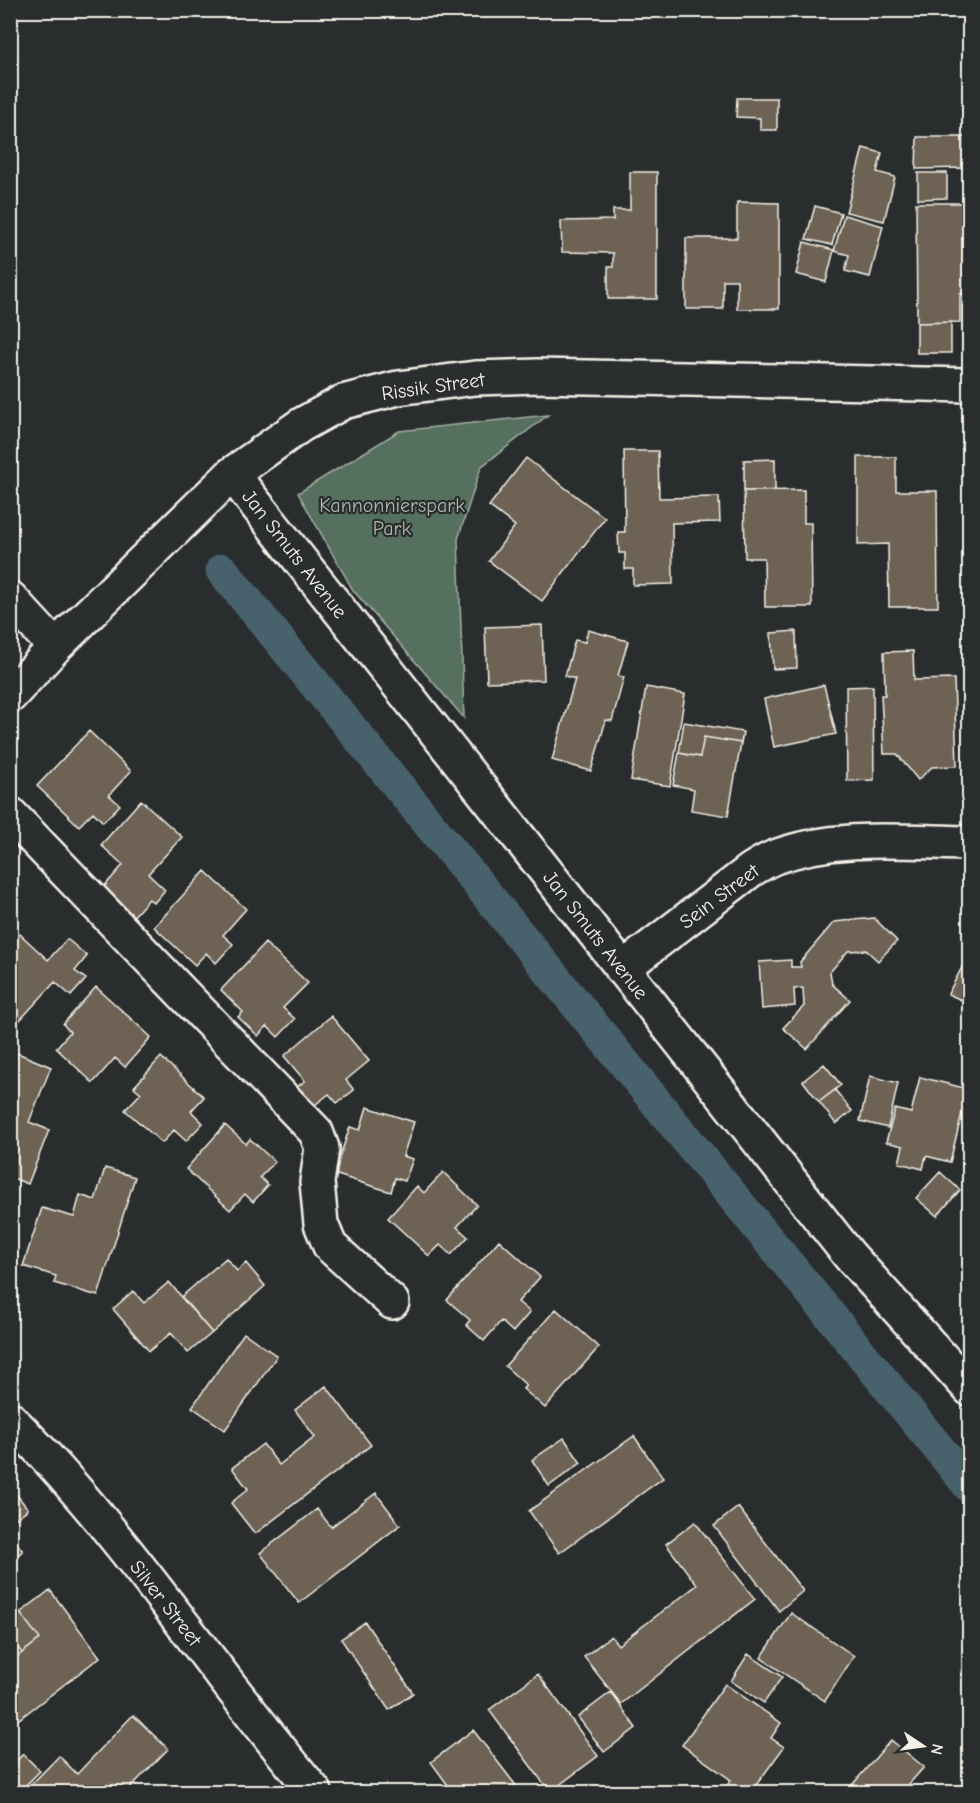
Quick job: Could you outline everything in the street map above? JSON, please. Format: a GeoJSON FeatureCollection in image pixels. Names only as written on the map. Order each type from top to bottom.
{"type":"FeatureCollection","features":[{"type":"Feature","properties":{"kind":"street","name":"Rissik Street"},"geometry":{"type":"LineString","coordinates":[[10,696],[55,647],[232,474],[301,425],[343,402],[398,388],[475,378],[537,376],[969,385]]}},
{"type":"Feature","properties":{"kind":"street","name":"Jan Smuts Avenue"},"geometry":{"type":"LineString","coordinates":[[232,474],[849,1255],[969,1389]]}},
{"type":"Feature","properties":{"kind":"street"},"geometry":{"type":"LineString","coordinates":[[10,598],[55,647]]}},
{"type":"Feature","properties":{"kind":"street"},"geometry":{"type":"LineString","coordinates":[[10,814],[316,1132],[322,1148],[317,1182],[321,1224],[330,1246],[392,1302]]}},
{"type":"Feature","properties":{"kind":"street","name":"Sein Street"},"geometry":{"type":"LineString","coordinates":[[622,969],[751,870],[773,858],[820,845],[870,842],[969,843]]}},
{"type":"Feature","properties":{"kind":"street","name":"Silver Street"},"geometry":{"type":"LineString","coordinates":[[10,1419],[37,1445],[144,1573],[287,1760],[315,1792]]}},
{"type":"Feature","properties":{"kind":"green space","name":"Kannonnierspark Park"},"geometry":{"type":"Polygon","coordinates":[[[548,415],[481,467],[458,539],[464,718],[353,590],[298,493],[399,431],[548,415]]]}},
{"type":"Feature","properties":{"kind":"building"},"geometry":{"type":"Polygon","coordinates":[[[737,98],[777,98],[777,130],[760,130],[760,118],[736,117],[737,98]]]}},
{"type":"Feature","properties":{"kind":"building"},"geometry":{"type":"Polygon","coordinates":[[[917,137],[970,137],[970,294],[960,294],[960,322],[917,323],[916,203],[966,203],[965,168],[916,169],[917,137]]]}},
{"type":"Feature","properties":{"kind":"building"},"geometry":{"type":"Polygon","coordinates":[[[863,148],[882,153],[877,172],[895,177],[884,221],[846,212],[863,148]]]}},
{"type":"Feature","properties":{"kind":"building"},"geometry":{"type":"Polygon","coordinates":[[[630,172],[657,172],[657,299],[608,299],[608,267],[613,267],[613,253],[562,252],[561,221],[613,220],[613,210],[630,210],[630,172]]]}},
{"type":"Feature","properties":{"kind":"building"},"geometry":{"type":"Polygon","coordinates":[[[918,173],[947,173],[947,198],[918,199],[918,173]]]}},
{"type":"Feature","properties":{"kind":"building"},"geometry":{"type":"Polygon","coordinates":[[[737,202],[779,203],[779,309],[737,309],[737,280],[723,280],[723,309],[686,309],[686,238],[737,238],[737,202]]]}},
{"type":"Feature","properties":{"kind":"building"},"geometry":{"type":"Polygon","coordinates":[[[815,206],[841,213],[832,245],[806,239],[815,206]]]}},
{"type":"Feature","properties":{"kind":"building"},"geometry":{"type":"Polygon","coordinates":[[[844,215],[883,226],[870,277],[845,271],[849,255],[834,251],[844,215]]]}},
{"type":"Feature","properties":{"kind":"building"},"geometry":{"type":"Polygon","coordinates":[[[804,242],[834,250],[826,282],[796,274],[804,242]]]}},
{"type":"Feature","properties":{"kind":"building"},"geometry":{"type":"Polygon","coordinates":[[[951,322],[951,353],[917,353],[917,323],[951,322]]]}},
{"type":"Feature","properties":{"kind":"building"},"geometry":{"type":"Polygon","coordinates":[[[624,451],[658,451],[659,498],[719,497],[720,522],[672,523],[673,584],[633,585],[633,569],[625,569],[625,553],[619,553],[618,532],[625,532],[624,451]]]}},
{"type":"Feature","properties":{"kind":"building"},"geometry":{"type":"Polygon","coordinates":[[[858,457],[896,457],[896,491],[937,491],[938,607],[889,607],[888,544],[858,545],[858,457]]]}},
{"type":"Feature","properties":{"kind":"building"},"geometry":{"type":"Polygon","coordinates":[[[526,458],[605,518],[542,601],[489,561],[515,526],[489,506],[526,458]]]}},
{"type":"Feature","properties":{"kind":"building"},"geometry":{"type":"Polygon","coordinates":[[[775,459],[775,491],[744,491],[744,460],[775,459]]]}},
{"type":"Feature","properties":{"kind":"building"},"geometry":{"type":"Polygon","coordinates":[[[804,490],[804,523],[811,523],[812,607],[765,607],[764,558],[745,558],[744,491],[804,490]]]}},
{"type":"Feature","properties":{"kind":"building"},"geometry":{"type":"Polygon","coordinates":[[[542,625],[544,680],[487,682],[485,627],[542,625]]]}},
{"type":"Feature","properties":{"kind":"building"},"geometry":{"type":"Polygon","coordinates":[[[588,630],[628,641],[618,676],[624,677],[612,721],[606,720],[591,771],[552,760],[575,679],[565,676],[575,640],[585,642],[588,630]]]}},
{"type":"Feature","properties":{"kind":"building"},"geometry":{"type":"Polygon","coordinates":[[[796,631],[797,668],[773,669],[771,633],[796,631]]]}},
{"type":"Feature","properties":{"kind":"building"},"geometry":{"type":"Polygon","coordinates":[[[913,651],[914,680],[954,679],[957,766],[932,767],[918,780],[897,754],[884,754],[881,695],[885,695],[884,652],[913,651]]]}},
{"type":"Feature","properties":{"kind":"building"},"geometry":{"type":"Polygon","coordinates":[[[824,685],[836,734],[774,747],[764,699],[824,685]]]}},
{"type":"Feature","properties":{"kind":"building"},"geometry":{"type":"Polygon","coordinates":[[[873,686],[874,780],[847,781],[846,687],[873,686]]]}},
{"type":"Feature","properties":{"kind":"building"},"geometry":{"type":"Polygon","coordinates":[[[646,687],[685,694],[670,786],[631,780],[646,687]]]}},
{"type":"Feature","properties":{"kind":"building"},"geometry":{"type":"Polygon","coordinates":[[[684,722],[743,732],[741,743],[704,737],[700,757],[679,753],[684,722]]]}},
{"type":"Feature","properties":{"kind":"building"},"geometry":{"type":"Polygon","coordinates":[[[89,731],[131,771],[109,795],[120,805],[103,822],[93,812],[79,826],[37,786],[89,731]]]}},
{"type":"Feature","properties":{"kind":"building"},"geometry":{"type":"Polygon","coordinates":[[[704,737],[741,743],[728,816],[691,810],[694,789],[673,785],[679,753],[700,757],[704,737]]]}},
{"type":"Feature","properties":{"kind":"building"},"geometry":{"type":"Polygon","coordinates":[[[141,800],[182,837],[148,874],[165,890],[154,903],[149,899],[133,917],[102,889],[123,865],[101,845],[141,800]]]}},
{"type":"Feature","properties":{"kind":"building"},"geometry":{"type":"Polygon","coordinates":[[[205,871],[246,909],[223,935],[233,944],[216,963],[206,953],[195,965],[154,927],[205,871]]]}},
{"type":"Feature","properties":{"kind":"building"},"geometry":{"type":"Polygon","coordinates":[[[874,918],[897,941],[878,961],[866,950],[848,951],[830,972],[832,984],[850,1000],[807,1049],[783,1028],[804,1006],[803,988],[794,989],[795,1006],[762,1009],[759,962],[791,960],[791,967],[801,967],[800,962],[834,922],[874,918]]]}},
{"type":"Feature","properties":{"kind":"building"},"geometry":{"type":"Polygon","coordinates":[[[20,934],[48,960],[67,939],[87,956],[75,971],[86,979],[71,996],[55,982],[20,1020],[10,1011],[10,945],[20,934]]]}},
{"type":"Feature","properties":{"kind":"building"},"geometry":{"type":"Polygon","coordinates":[[[265,943],[308,983],[283,1008],[295,1019],[278,1037],[267,1026],[258,1036],[238,1017],[243,1012],[221,990],[265,943]]]}},
{"type":"Feature","properties":{"kind":"building"},"geometry":{"type":"Polygon","coordinates":[[[970,952],[970,1004],[948,994],[970,952]]]}},
{"type":"Feature","properties":{"kind":"building"},"geometry":{"type":"Polygon","coordinates":[[[96,987],[151,1037],[125,1067],[115,1058],[93,1083],[56,1048],[70,1032],[63,1024],[96,987]]]}},
{"type":"Feature","properties":{"kind":"building"},"geometry":{"type":"Polygon","coordinates":[[[331,1016],[369,1061],[346,1080],[354,1090],[337,1103],[329,1094],[311,1108],[295,1088],[305,1081],[284,1056],[331,1016]]]}},
{"type":"Feature","properties":{"kind":"building"},"geometry":{"type":"Polygon","coordinates":[[[15,1052],[51,1067],[29,1122],[49,1130],[28,1184],[10,1177],[10,1062],[15,1052]]]}},
{"type":"Feature","properties":{"kind":"building"},"geometry":{"type":"Polygon","coordinates":[[[161,1057],[204,1097],[191,1111],[203,1123],[186,1141],[174,1130],[162,1143],[125,1110],[141,1093],[134,1087],[161,1057]]]}},
{"type":"Feature","properties":{"kind":"building"},"geometry":{"type":"Polygon","coordinates":[[[824,1064],[841,1085],[819,1102],[803,1081],[824,1064]]]}},
{"type":"Feature","properties":{"kind":"building"},"geometry":{"type":"Polygon","coordinates":[[[870,1076],[898,1083],[888,1128],[860,1121],[870,1076]]]}},
{"type":"Feature","properties":{"kind":"building"},"geometry":{"type":"Polygon","coordinates":[[[920,1077],[968,1089],[950,1162],[926,1156],[923,1169],[899,1163],[903,1146],[886,1142],[895,1109],[911,1113],[920,1077]]]}},
{"type":"Feature","properties":{"kind":"building"},"geometry":{"type":"Polygon","coordinates":[[[835,1090],[852,1111],[836,1124],[819,1102],[835,1090]]]}},
{"type":"Feature","properties":{"kind":"building"},"geometry":{"type":"Polygon","coordinates":[[[367,1107],[414,1122],[403,1156],[413,1159],[405,1181],[395,1178],[391,1192],[334,1174],[350,1127],[360,1130],[367,1107]]]}},
{"type":"Feature","properties":{"kind":"building"},"geometry":{"type":"Polygon","coordinates":[[[225,1125],[246,1144],[250,1139],[275,1162],[260,1177],[268,1185],[253,1202],[245,1194],[230,1210],[186,1169],[225,1125]]]}},
{"type":"Feature","properties":{"kind":"building"},"geometry":{"type":"Polygon","coordinates":[[[105,1168],[135,1177],[98,1296],[54,1283],[56,1276],[23,1266],[42,1208],[74,1217],[80,1195],[95,1200],[105,1168]]]}},
{"type":"Feature","properties":{"kind":"building"},"geometry":{"type":"Polygon","coordinates":[[[443,1172],[477,1205],[457,1227],[468,1237],[451,1255],[440,1245],[429,1256],[388,1218],[417,1186],[424,1193],[443,1172]]]}},
{"type":"Feature","properties":{"kind":"building"},"geometry":{"type":"Polygon","coordinates":[[[940,1172],[960,1190],[937,1216],[916,1198],[940,1172]]]}},
{"type":"Feature","properties":{"kind":"building"},"geometry":{"type":"Polygon","coordinates":[[[499,1240],[540,1277],[518,1302],[530,1312],[513,1332],[501,1321],[484,1341],[466,1325],[470,1320],[447,1300],[499,1240]]]}},
{"type":"Feature","properties":{"kind":"building"},"geometry":{"type":"Polygon","coordinates":[[[226,1258],[237,1271],[246,1263],[265,1286],[212,1333],[181,1297],[226,1258]]]}},
{"type":"Feature","properties":{"kind":"building"},"geometry":{"type":"Polygon","coordinates":[[[169,1282],[212,1333],[188,1353],[171,1333],[149,1351],[113,1309],[133,1291],[144,1303],[169,1282]]]}},
{"type":"Feature","properties":{"kind":"building"},"geometry":{"type":"Polygon","coordinates":[[[556,1309],[599,1347],[545,1408],[523,1389],[526,1385],[505,1366],[556,1309]]]}},
{"type":"Feature","properties":{"kind":"building"},"geometry":{"type":"Polygon","coordinates":[[[244,1333],[277,1356],[225,1430],[192,1407],[244,1333]]]}},
{"type":"Feature","properties":{"kind":"building"},"geometry":{"type":"Polygon","coordinates":[[[326,1386],[371,1445],[255,1534],[231,1503],[248,1489],[232,1468],[263,1444],[279,1465],[315,1437],[295,1410],[326,1386]]]}},
{"type":"Feature","properties":{"kind":"building"},"geometry":{"type":"Polygon","coordinates":[[[634,1436],[663,1478],[559,1553],[529,1511],[634,1436]]]}},
{"type":"Feature","properties":{"kind":"building"},"geometry":{"type":"Polygon","coordinates":[[[564,1438],[581,1463],[549,1486],[532,1460],[564,1438]]]}},
{"type":"Feature","properties":{"kind":"building"},"geometry":{"type":"Polygon","coordinates":[[[10,1486],[28,1509],[10,1523],[10,1486]]]}},
{"type":"Feature","properties":{"kind":"building"},"geometry":{"type":"Polygon","coordinates":[[[376,1493],[400,1525],[299,1603],[260,1553],[317,1509],[331,1527],[376,1493]]]}},
{"type":"Feature","properties":{"kind":"building"},"geometry":{"type":"Polygon","coordinates":[[[738,1507],[803,1591],[779,1611],[714,1526],[738,1507]]]}},
{"type":"Feature","properties":{"kind":"building"},"geometry":{"type":"Polygon","coordinates":[[[695,1522],[755,1599],[621,1704],[584,1657],[611,1636],[618,1645],[697,1585],[666,1544],[695,1522]]]}},
{"type":"Feature","properties":{"kind":"building"},"geometry":{"type":"Polygon","coordinates":[[[10,1535],[23,1551],[10,1560],[10,1535]]]}},
{"type":"Feature","properties":{"kind":"building"},"geometry":{"type":"Polygon","coordinates":[[[50,1590],[100,1657],[10,1726],[10,1662],[40,1639],[20,1613],[50,1590]]]}},
{"type":"Feature","properties":{"kind":"building"},"geometry":{"type":"Polygon","coordinates":[[[20,1613],[40,1639],[22,1653],[10,1638],[10,1620],[20,1613]]]}},
{"type":"Feature","properties":{"kind":"building"},"geometry":{"type":"Polygon","coordinates":[[[791,1613],[854,1656],[825,1701],[761,1658],[791,1613]]]}},
{"type":"Feature","properties":{"kind":"building"},"geometry":{"type":"Polygon","coordinates":[[[365,1622],[413,1693],[389,1710],[341,1639],[365,1622]]]}},
{"type":"Feature","properties":{"kind":"building"},"geometry":{"type":"Polygon","coordinates":[[[748,1654],[782,1677],[764,1703],[731,1681],[748,1654]]]}},
{"type":"Feature","properties":{"kind":"building"},"geometry":{"type":"Polygon","coordinates":[[[538,1674],[598,1756],[550,1792],[489,1710],[538,1674]]]}},
{"type":"Feature","properties":{"kind":"building"},"geometry":{"type":"Polygon","coordinates":[[[725,1684],[781,1723],[771,1738],[784,1747],[751,1792],[723,1792],[731,1780],[682,1745],[725,1684]]]}},
{"type":"Feature","properties":{"kind":"building"},"geometry":{"type":"Polygon","coordinates":[[[611,1692],[636,1728],[604,1752],[578,1717],[611,1692]]]}},
{"type":"Feature","properties":{"kind":"building"},"geometry":{"type":"Polygon","coordinates":[[[133,1715],[168,1749],[126,1792],[24,1792],[59,1756],[77,1774],[133,1715]]]}},
{"type":"Feature","properties":{"kind":"building"},"geometry":{"type":"Polygon","coordinates":[[[473,1730],[521,1792],[453,1792],[431,1762],[473,1730]]]}},
{"type":"Feature","properties":{"kind":"building"},"geometry":{"type":"Polygon","coordinates":[[[891,1740],[924,1767],[902,1792],[846,1792],[891,1740]]]}},
{"type":"Feature","properties":{"kind":"building"},"geometry":{"type":"Polygon","coordinates":[[[23,1754],[40,1771],[19,1792],[10,1792],[10,1768],[23,1754]]]}},
{"type":"Feature","properties":{"kind":"waterway"},"geometry":{"type":"LineString","coordinates":[[222,570],[970,1487]]}}]}
